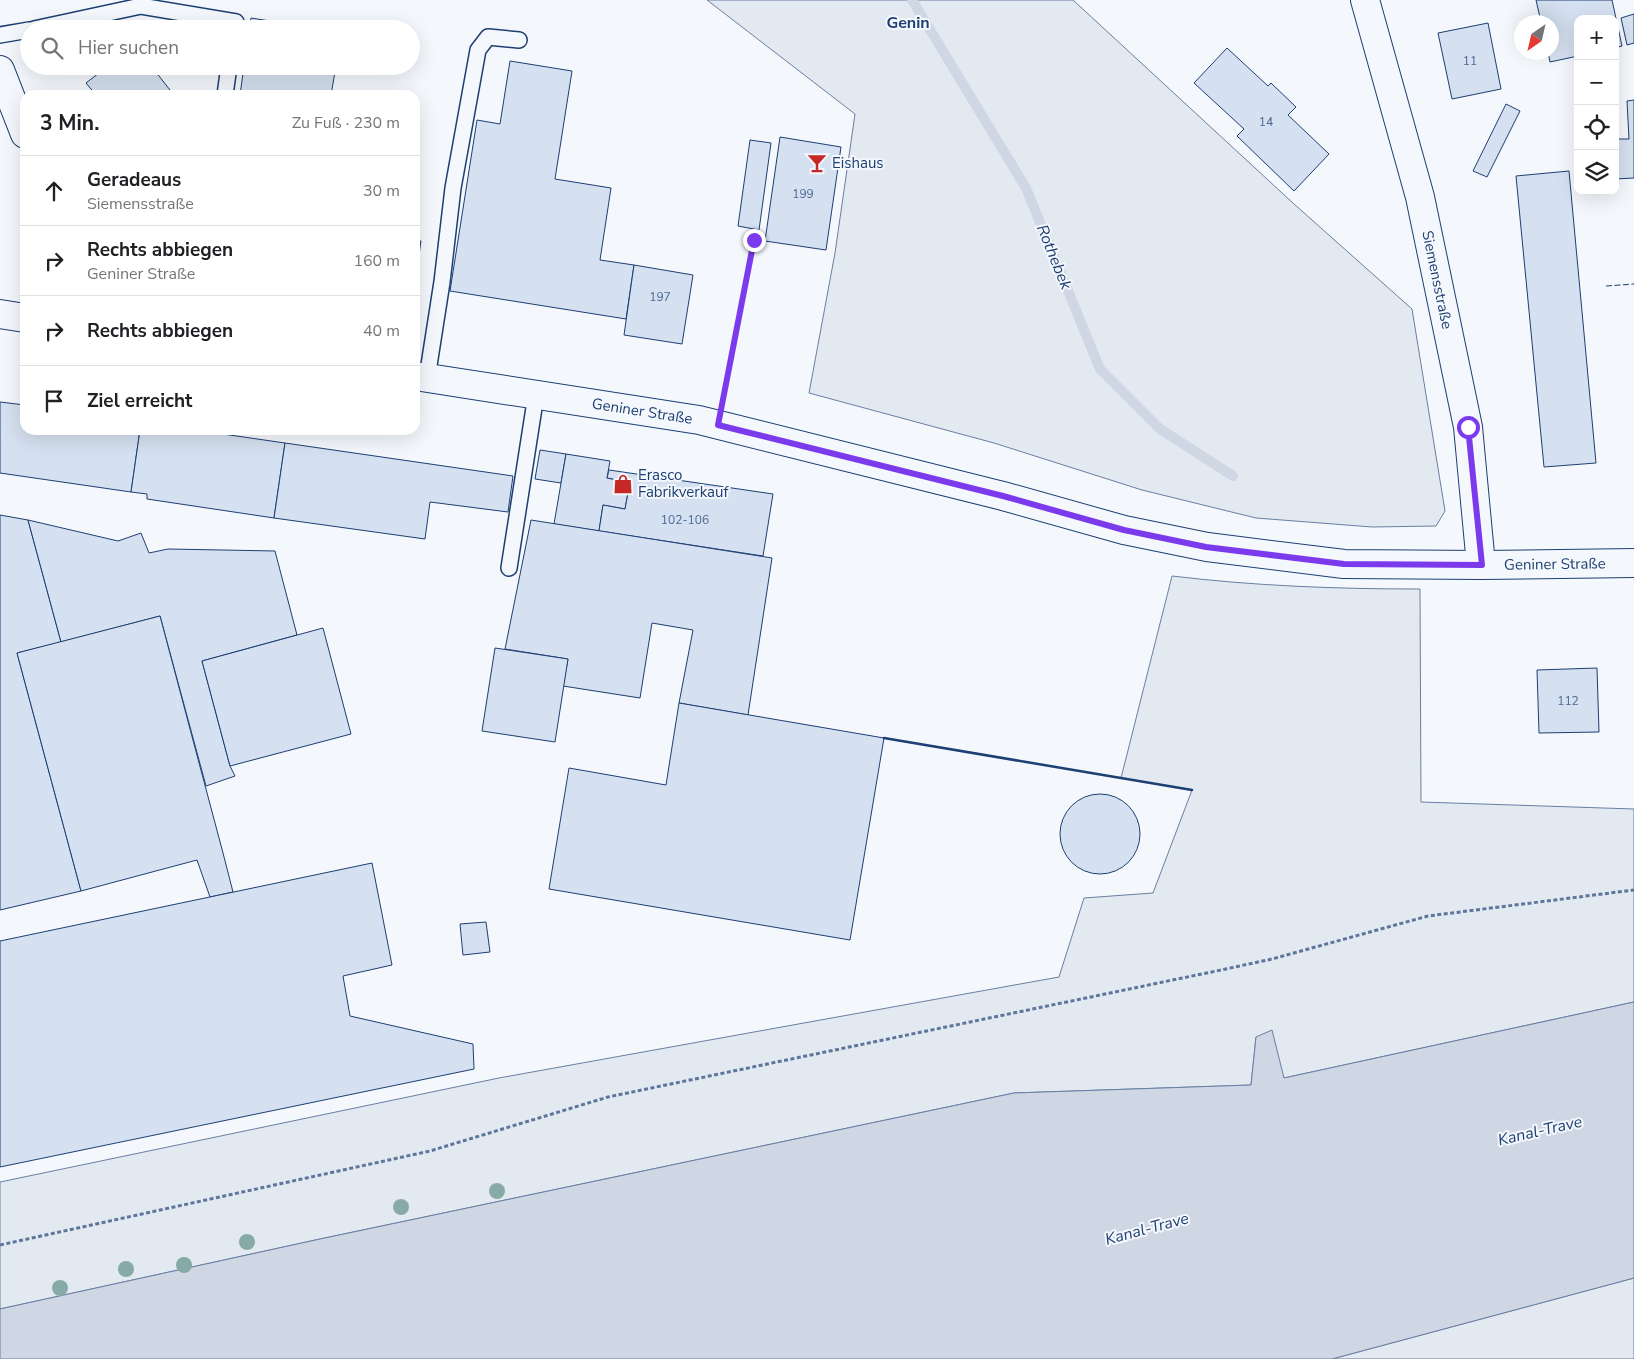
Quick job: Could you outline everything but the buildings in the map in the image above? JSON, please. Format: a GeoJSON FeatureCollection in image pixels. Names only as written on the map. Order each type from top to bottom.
{"type":"FeatureCollection","features":[{"type":"Feature","properties":{"kind":"main road","name":"Siemensstraße"},"geometry":{"type":"LineString","coordinates":[[1364,0],[1420,197],[1468,427],[1482,565]]}},
{"type":"Feature","properties":{"kind":"main road"},"geometry":{"type":"LineString","coordinates":[[0,70],[20,121]]}},
{"type":"Feature","properties":{"kind":"main road"},"geometry":{"type":"LineString","coordinates":[[0,314],[20,317]]}},
{"type":"Feature","properties":{"kind":"main road","name":"Geniner Straße"},"geometry":{"type":"LineString","coordinates":[[421,377],[718,425],[1003,496],[1124,530],[1206,547],[1344,564],[1634,563]]}},
{"type":"Feature","properties":{"kind":"lane"},"geometry":{"type":"LineString","coordinates":[[76,20],[141,6],[224,20]]}},
{"type":"Feature","properties":{"kind":"lane"},"geometry":{"type":"LineString","coordinates":[[0,35],[20,32]]}},
{"type":"Feature","properties":{"kind":"lane"},"geometry":{"type":"LineString","coordinates":[[421,377],[438,308],[453,188],[478,50],[488,37],[519,40]]}},
{"type":"Feature","properties":{"kind":"lane"},"geometry":{"type":"LineString","coordinates":[[226,90],[228,75]]}},
{"type":"Feature","properties":{"kind":"lane"},"geometry":{"type":"LineString","coordinates":[[509,568],[536,395]]}},
{"type":"Feature","properties":{"kind":"path"},"geometry":{"type":"LineString","coordinates":[[718,425],[754,240]]}},
{"type":"Feature","properties":{"kind":"path"},"geometry":{"type":"LineString","coordinates":[[0,1245],[430,1151],[608,1097],[1272,959],[1428,916],[1634,890]]}},
{"type":"Feature","properties":{"kind":"shaded area"},"geometry":{"type":"Polygon","coordinates":[[[707,0],[1073,0],[1294,204],[1412,309],[1445,511],[1436,526],[1372,527],[1256,518],[1142,490],[994,443],[809,393],[835,253],[855,114],[707,0]]]}},
{"type":"Feature","properties":{"kind":"shaded area"},"geometry":{"type":"Polygon","coordinates":[[[1172,576],[1296,586],[1420,589],[1421,802],[1634,809],[1634,1002],[1284,1078],[1256,1037],[1251,1085],[1014,1093],[320,1239],[0,1309],[0,1182],[499,1078],[1059,977],[1084,898],[1153,893],[1192,790],[1121,778],[1172,576]]]}},
{"type":"Feature","properties":{"kind":"shaded area"},"geometry":{"type":"Polygon","coordinates":[[[1634,1278],[1634,1359],[1332,1359],[1634,1278]]]}},
{"type":"Feature","properties":{"kind":"water","name":"Kanal-Trave"},"geometry":{"type":"Polygon","coordinates":[[[1634,1002],[1634,1278],[1332,1359],[0,1359],[0,1309],[320,1239],[1014,1093],[1251,1085],[1256,1037],[1272,1030],[1284,1078],[1634,1002]]]}},
{"type":"Feature","properties":{"kind":"waterway","name":"Rothebek"},"geometry":{"type":"LineString","coordinates":[[912,0],[1026,188],[1100,369],[1160,429],[1233,476]]}},
{"type":"Feature","properties":{"kind":"fence"},"geometry":{"type":"LineString","coordinates":[[1606,286],[1634,284]]}},
{"type":"Feature","properties":{"kind":"wall"},"geometry":{"type":"LineString","coordinates":[[884,738],[1192,790]]}},
{"type":"Feature","properties":{"kind":"place","name":"Eishaus"},"geometry":{"type":"Point","coordinates":[817,163]}},
{"type":"Feature","properties":{"kind":"place","name":"Erasco Fabrikverkauf"},"geometry":{"type":"Point","coordinates":[623,484]}},
{"type":"Feature","properties":{"kind":"district","name":"Genin"},"geometry":{"type":"Point","coordinates":[908,23]}},
{"type":"Feature","properties":{"kind":"route"},"geometry":{"type":"LineString","coordinates":[[754,240],[718,425],[1003,496],[1124,530],[1206,547],[1344,564],[1482,565],[1468,427]]}}]}
